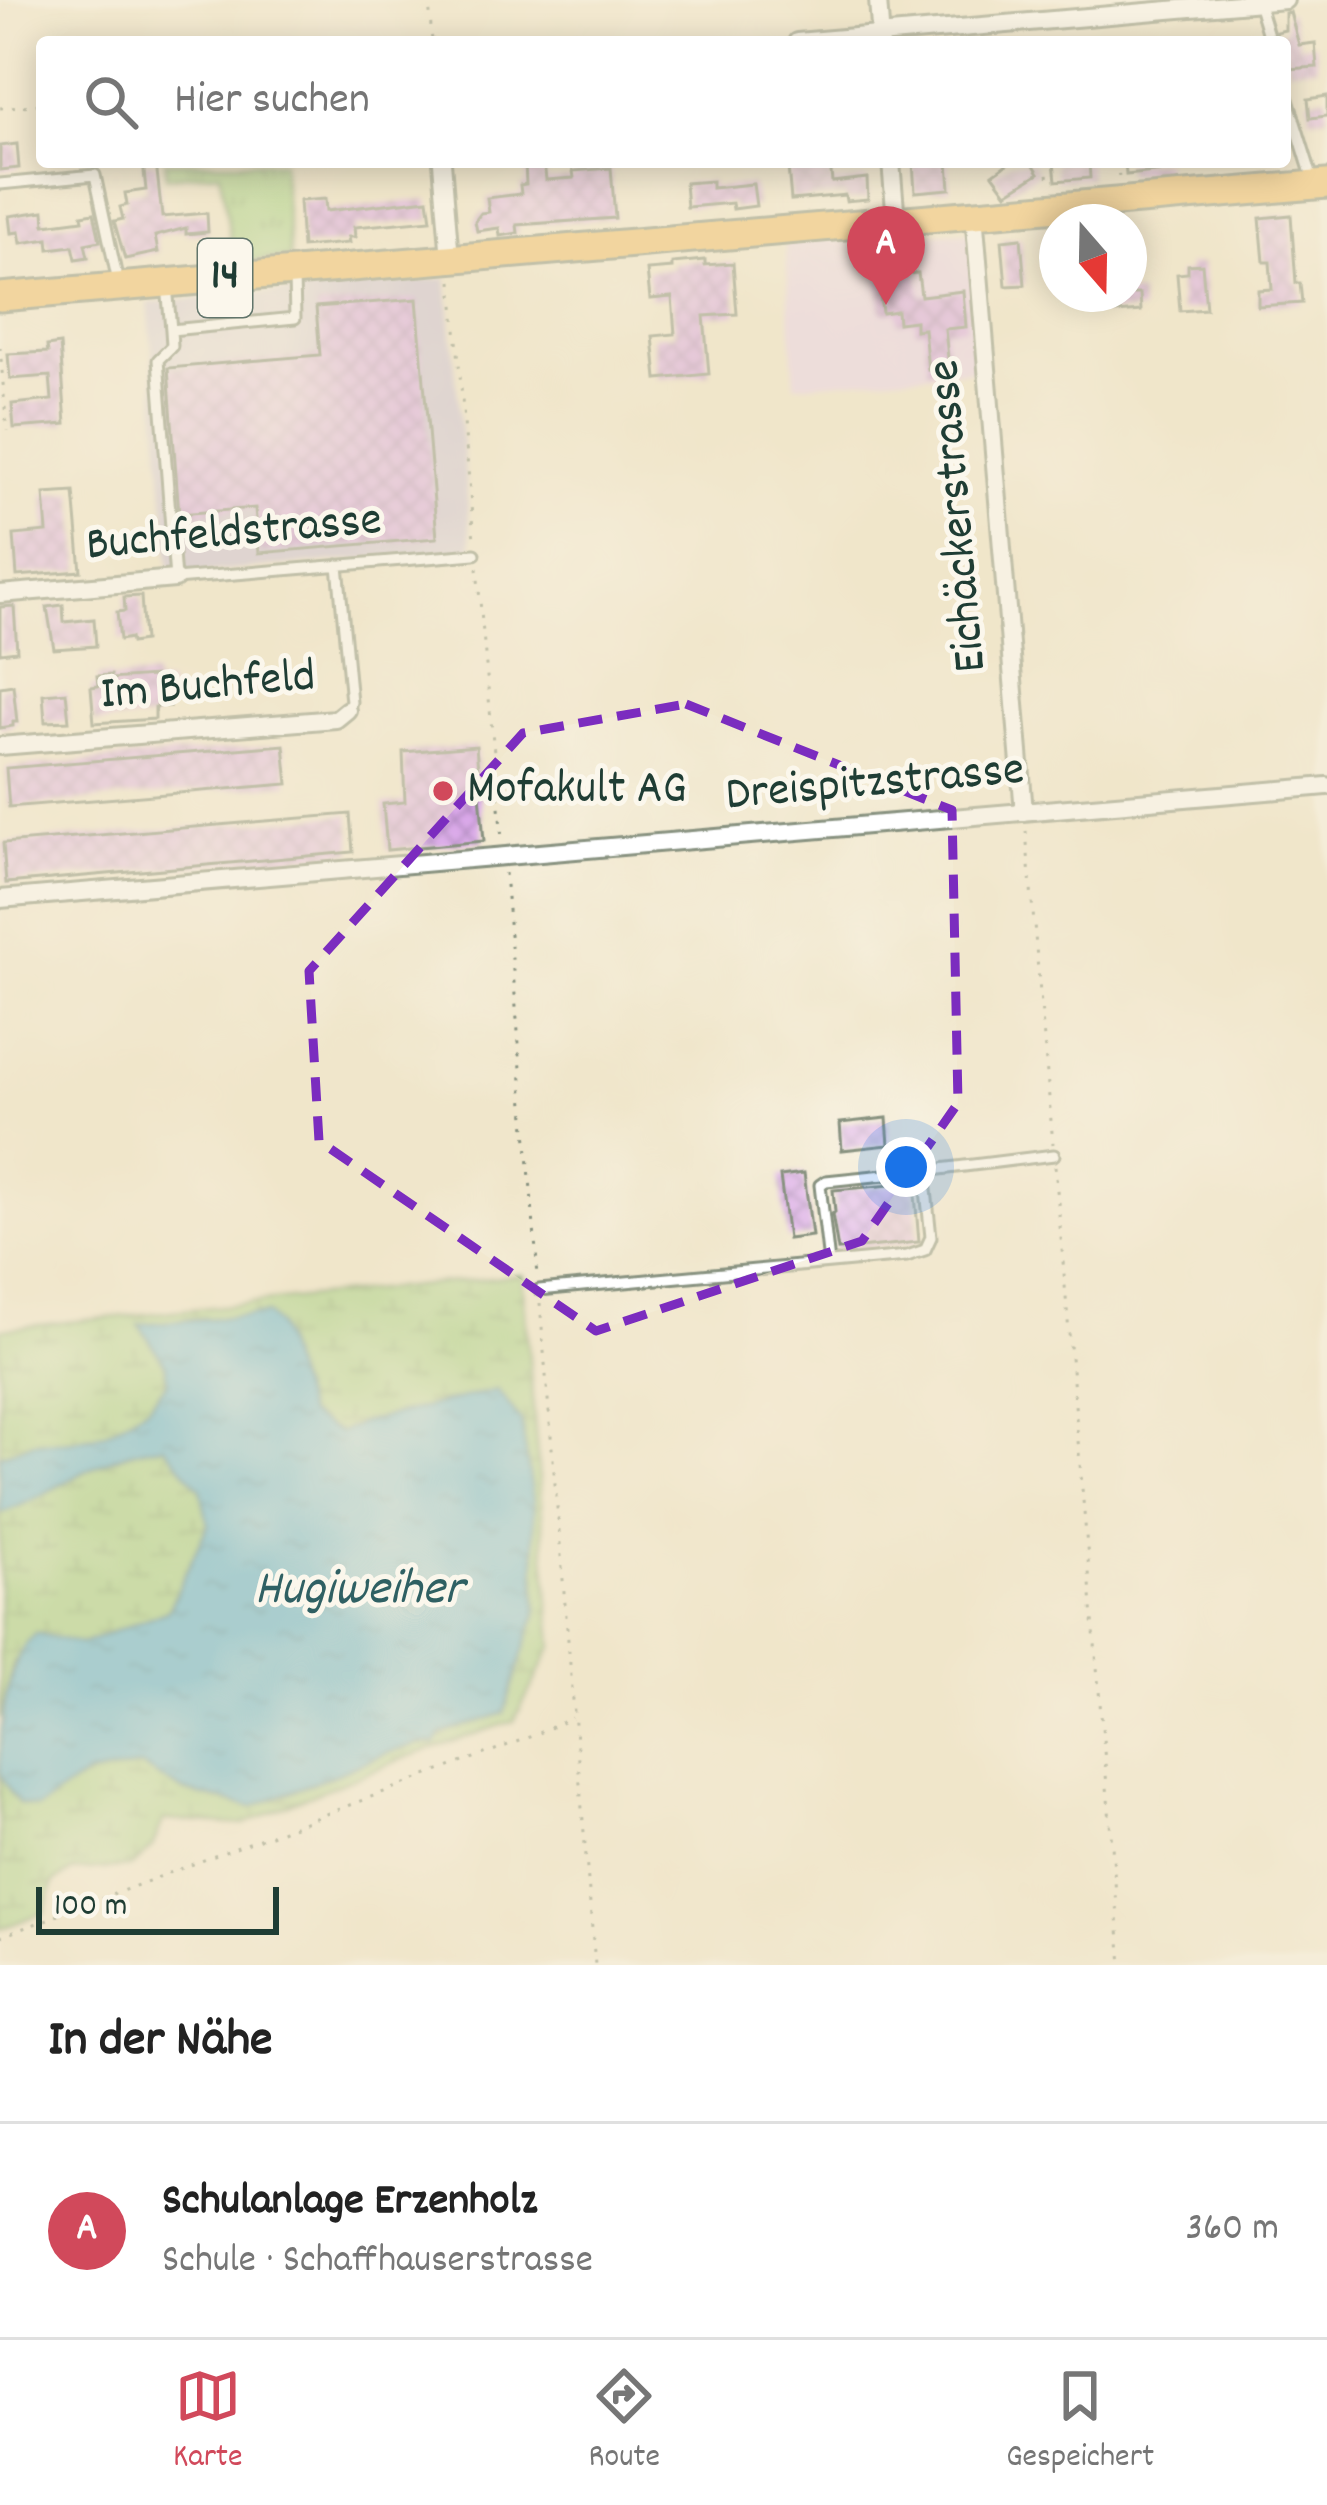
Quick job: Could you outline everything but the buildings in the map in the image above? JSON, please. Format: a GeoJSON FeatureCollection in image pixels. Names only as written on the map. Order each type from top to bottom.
{"type":"FeatureCollection","features":[{"type":"Feature","properties":{"kind":"main road","name":"14"},"geometry":{"type":"LineString","coordinates":[[0,297],[1321,185]]}},
{"type":"Feature","properties":{"kind":"street"},"geometry":{"type":"LineString","coordinates":[[878,0],[881,36]]}},
{"type":"Feature","properties":{"kind":"street"},"geometry":{"type":"LineString","coordinates":[[912,36],[1285,0]]}},
{"type":"Feature","properties":{"kind":"street"},"geometry":{"type":"LineString","coordinates":[[442,168],[450,259]]}},
{"type":"Feature","properties":{"kind":"street"},"geometry":{"type":"LineString","coordinates":[[892,168],[896,220]]}},
{"type":"Feature","properties":{"kind":"street","name":"Eichäckerstrasse"},"geometry":{"type":"LineString","coordinates":[[974,213],[1024,812]]}},
{"type":"Feature","properties":{"kind":"street","name":"Buchfeldstrasse"},"geometry":{"type":"LineString","coordinates":[[0,594],[175,579]]}},
{"type":"Feature","properties":{"kind":"street","name":"Im Buchfeld"},"geometry":{"type":"LineString","coordinates":[[0,746],[336,719],[347,710]]}},
{"type":"Feature","properties":{"kind":"street","name":"Dreispitzstrasse"},"geometry":{"type":"LineString","coordinates":[[0,899],[1327,786]]}},
{"type":"Feature","properties":{"kind":"lane"},"geometry":{"type":"LineString","coordinates":[[1258,2],[1268,36]]}},
{"type":"Feature","properties":{"kind":"lane"},"geometry":{"type":"LineString","coordinates":[[1291,106],[1321,185]]}},
{"type":"Feature","properties":{"kind":"lane"},"geometry":{"type":"LineString","coordinates":[[0,184],[95,175],[119,287]]}},
{"type":"Feature","properties":{"kind":"lane"},"geometry":{"type":"LineString","coordinates":[[171,330],[296,318],[294,272]]}},
{"type":"Feature","properties":{"kind":"lane"},"geometry":{"type":"LineString","coordinates":[[166,284],[172,346],[158,360],[175,579]]}},
{"type":"Feature","properties":{"kind":"lane","name":"Buchfeldstrasse"},"geometry":{"type":"LineString","coordinates":[[175,579],[475,554]]}},
{"type":"Feature","properties":{"kind":"lane","name":"Im Buchfeld"},"geometry":{"type":"LineString","coordinates":[[338,566],[351,702],[347,710]]}},
{"type":"Feature","properties":{"kind":"lane"},"geometry":{"type":"LineString","coordinates":[[829,1263],[820,1185],[826,1181],[1054,1155]]}},
{"type":"Feature","properties":{"kind":"lane"},"geometry":{"type":"LineString","coordinates":[[539,1290],[907,1256],[925,1250],[931,1237],[924,1171]]}},
{"type":"Feature","properties":{"kind":"path"},"geometry":{"type":"LineString","coordinates":[[429,0],[432,36]]}},
{"type":"Feature","properties":{"kind":"path"},"geometry":{"type":"LineString","coordinates":[[0,108],[36,105]]}},
{"type":"Feature","properties":{"kind":"path"},"geometry":{"type":"LineString","coordinates":[[1048,168],[1050,196]]}},
{"type":"Feature","properties":{"kind":"path"},"geometry":{"type":"LineString","coordinates":[[1118,168],[1120,190]]}},
{"type":"Feature","properties":{"kind":"path"},"geometry":{"type":"LineString","coordinates":[[0,347],[7,430]]}},
{"type":"Feature","properties":{"kind":"path"},"geometry":{"type":"LineString","coordinates":[[1024,812],[1122,1965]]}},
{"type":"Feature","properties":{"kind":"path"},"geometry":{"type":"LineString","coordinates":[[0,1937],[574,1718],[595,1965]]}},
{"type":"Feature","properties":{"kind":"highlighted area"},"geometry":{"type":"Polygon","coordinates":[[[686,704],[952,810],[958,1103],[862,1241],[596,1331],[319,1141],[309,971],[523,733],[686,704]]]}},
{"type":"Feature","properties":{"kind":"shaded area"},"geometry":{"type":"Polygon","coordinates":[[[976,232],[987,369],[795,385],[785,240],[976,232]]]}},
{"type":"Feature","properties":{"kind":"shaded area"},"geometry":{"type":"Polygon","coordinates":[[[447,278],[472,550],[170,576],[148,303],[447,278]]]}},
{"type":"Feature","properties":{"kind":"green space"},"geometry":{"type":"Polygon","coordinates":[[[165,168],[282,168],[290,258],[234,262],[220,172],[166,177],[165,168]]]}},
{"type":"Feature","properties":{"kind":"green space"},"geometry":{"type":"Polygon","coordinates":[[[522,1275],[553,1646],[514,1721],[405,1758],[244,1825],[164,1820],[152,1847],[132,1867],[73,1871],[54,1882],[45,1912],[0,1929],[0,1774],[19,1804],[36,1807],[84,1777],[141,1766],[183,1791],[252,1807],[386,1753],[432,1744],[442,1734],[504,1713],[537,1610],[533,1500],[363,1422],[339,1433],[307,1415],[277,1325],[140,1325],[166,1365],[168,1382],[147,1407],[105,1433],[71,1441],[34,1442],[0,1455],[0,1329],[522,1275]]]}},
{"type":"Feature","properties":{"kind":"green space"},"geometry":{"type":"Polygon","coordinates":[[[164,1446],[202,1489],[208,1525],[169,1610],[82,1644],[13,1661],[0,1719],[0,1513],[100,1464],[164,1446]]]}},
{"type":"Feature","properties":{"kind":"water","name":"Hugiweiher"},"geometry":{"type":"Polygon","coordinates":[[[267,1314],[277,1325],[307,1415],[339,1433],[363,1422],[497,1390],[521,1421],[533,1500],[537,1611],[504,1713],[442,1734],[435,1743],[386,1753],[252,1807],[183,1791],[141,1766],[84,1777],[37,1808],[19,1804],[1,1774],[0,1754],[6,1696],[26,1644],[36,1633],[82,1644],[168,1610],[208,1525],[201,1489],[164,1446],[120,1455],[0,1513],[0,1455],[34,1442],[71,1441],[105,1433],[147,1407],[168,1382],[166,1365],[139,1324],[267,1314]]]}},
{"type":"Feature","properties":{"kind":"place","name":"Schulanlage Erzenholz"},"geometry":{"type":"Point","coordinates":[886,305]}},
{"type":"Feature","properties":{"kind":"place","name":"Mofakult AG"},"geometry":{"type":"Point","coordinates":[443,791]}}]}
